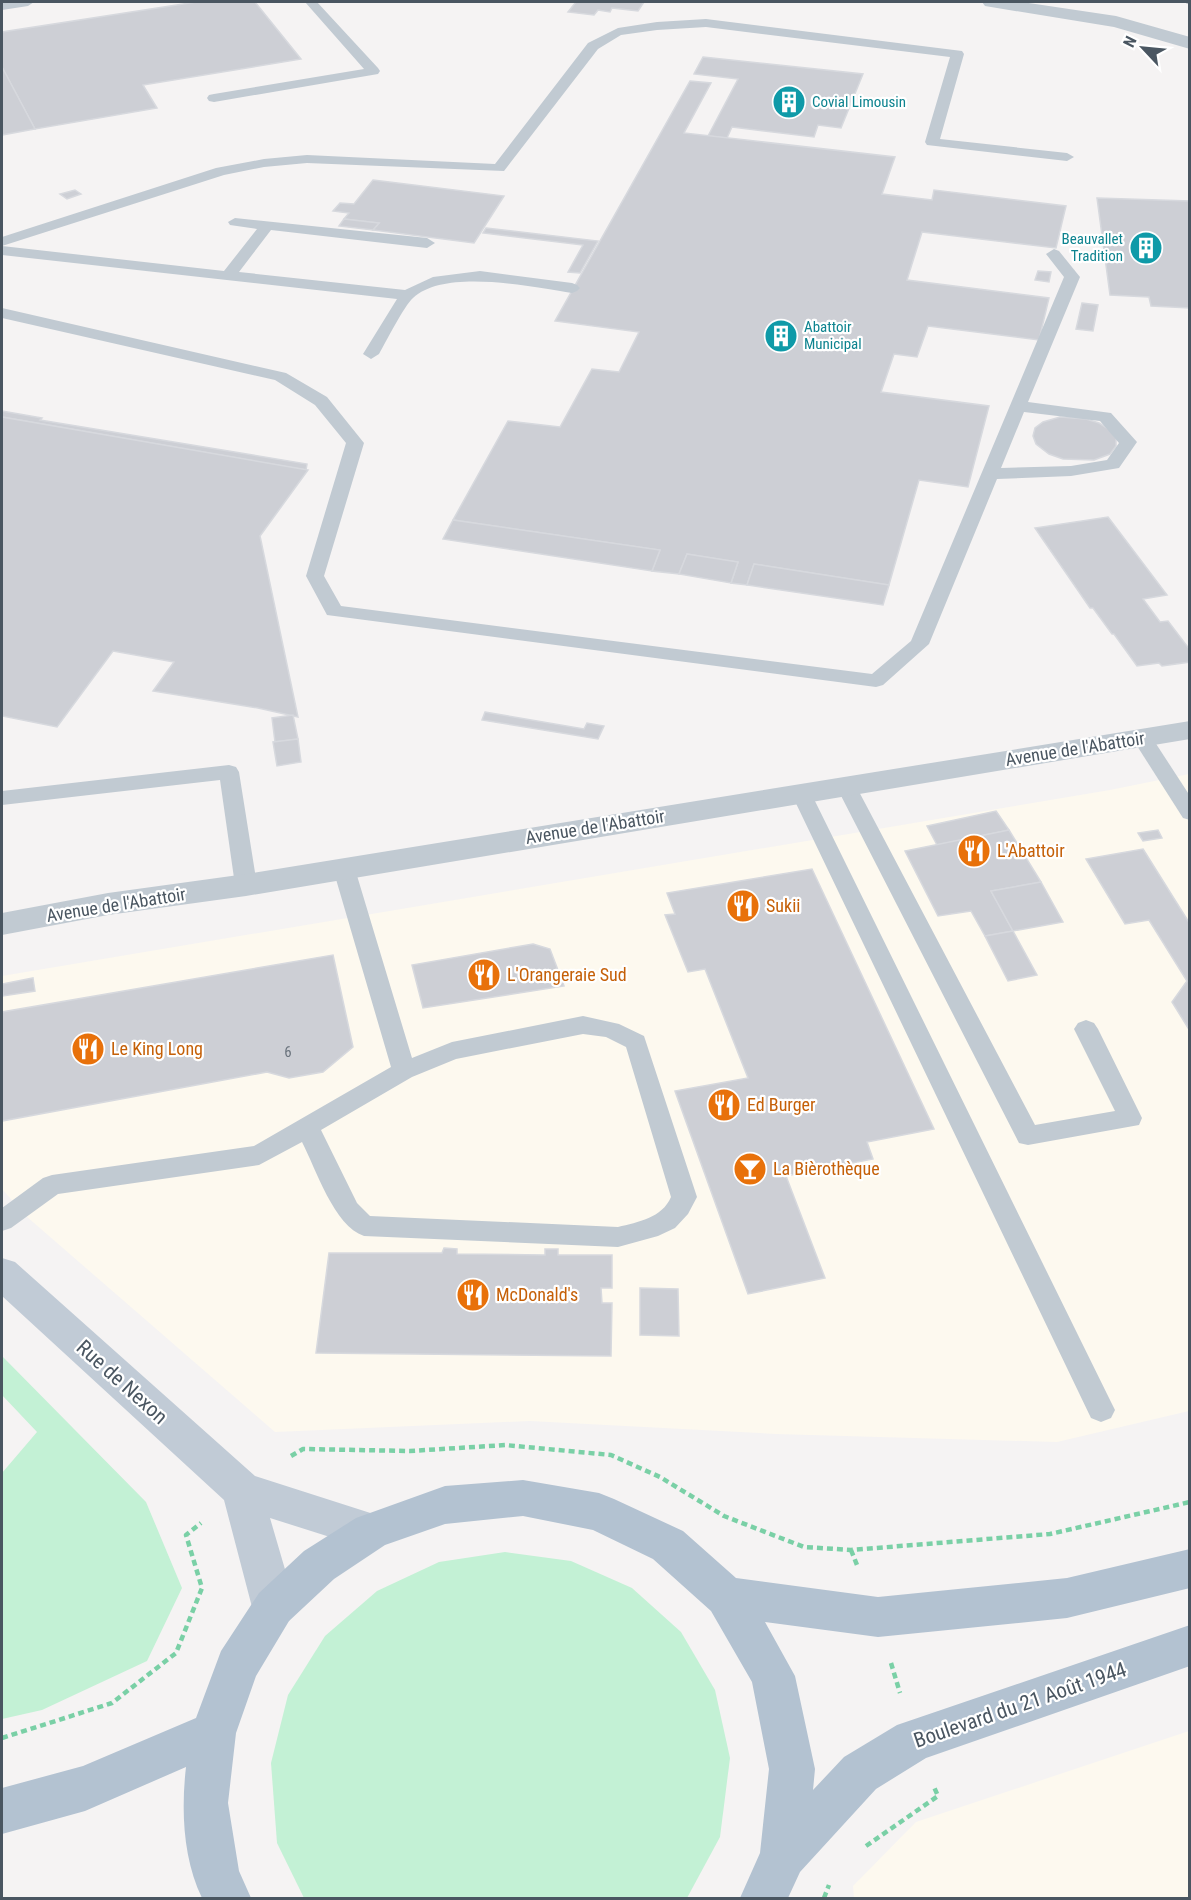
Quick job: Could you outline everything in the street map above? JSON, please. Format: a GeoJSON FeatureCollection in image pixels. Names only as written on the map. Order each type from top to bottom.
{"type":"FeatureCollection","features":[{"type":"Feature","properties":{"kind":"main road"},"geometry":{"type":"LineString","coordinates":[[226,1899],[216,1876],[205,1803],[213,1733],[237,1666],[274,1607],[320,1565],[371,1531],[445,1505],[524,1498],[599,1512],[669,1545],[726,1597],[773,1676],[792,1768],[783,1855],[764,1899]]}},
{"type":"Feature","properties":{"kind":"main road"},"geometry":{"type":"LineString","coordinates":[[726,1597],[878,1617],[1067,1598],[1190,1568]]}},
{"type":"Feature","properties":{"kind":"main road","name":"Boulevard du 21 Août 1944"},"geometry":{"type":"LineString","coordinates":[[783,1855],[860,1773],[913,1741],[1190,1645]]}},
{"type":"Feature","properties":{"kind":"main road"},"geometry":{"type":"LineString","coordinates":[[2,1811],[85,1788],[213,1733]]}},
{"type":"Feature","properties":{"kind":"street"},"geometry":{"type":"LineString","coordinates":[[991,2],[1116,22],[1190,43]]}},
{"type":"Feature","properties":{"kind":"street","name":"Avenue de l'Abattoir"},"geometry":{"type":"LineString","coordinates":[[2,924],[108,904],[246,885],[1190,730]]}},
{"type":"Feature","properties":{"kind":"street","name":"Rue de Nexon"},"geometry":{"type":"LineString","coordinates":[[2,1273],[242,1490],[371,1531]]}},
{"type":"Feature","properties":{"kind":"street"},"geometry":{"type":"LineString","coordinates":[[242,1490],[274,1607]]}},
{"type":"Feature","properties":{"kind":"lane"},"geometry":{"type":"LineString","coordinates":[[2,6],[28,2]]}},
{"type":"Feature","properties":{"kind":"lane"},"geometry":{"type":"LineString","coordinates":[[214,98],[373,71],[311,2]]}},
{"type":"Feature","properties":{"kind":"lane"},"geometry":{"type":"LineString","coordinates":[[2,242],[221,171],[264,163],[307,159],[499,168],[593,46],[618,32],[657,26],[706,23],[957,54],[932,142],[1066,157]]}},
{"type":"Feature","properties":{"kind":"lane"},"geometry":{"type":"LineString","coordinates":[[235,222],[427,243]]}},
{"type":"Feature","properties":{"kind":"lane"},"geometry":{"type":"LineString","coordinates":[[228,276],[268,225]]}},
{"type":"Feature","properties":{"kind":"lane"},"geometry":{"type":"LineString","coordinates":[[2,251],[407,295]]}},
{"type":"Feature","properties":{"kind":"lane"},"geometry":{"type":"LineString","coordinates":[[2,313],[280,376],[321,401],[355,443],[315,576],[334,611],[876,681],[920,644],[1072,277],[1053,254]]}},
{"type":"Feature","properties":{"kind":"lane"},"geometry":{"type":"LineString","coordinates":[[371,354],[407,295],[433,282],[480,276],[572,288]]}},
{"type":"Feature","properties":{"kind":"lane"},"geometry":{"type":"LineString","coordinates":[[990,474],[1071,471],[1113,464],[1128,442],[1105,417],[1018,406]]}},
{"type":"Feature","properties":{"kind":"lane"},"geometry":{"type":"LineString","coordinates":[[1142,738],[1190,813]]}},
{"type":"Feature","properties":{"kind":"lane"},"geometry":{"type":"LineString","coordinates":[[2,798],[229,772],[246,885]]}},
{"type":"Feature","properties":{"kind":"lane"},"geometry":{"type":"LineString","coordinates":[[846,786],[1028,1136],[1130,1118],[1086,1029]]}},
{"type":"Feature","properties":{"kind":"lane"},"geometry":{"type":"LineString","coordinates":[[801,793],[1101,1410]]}},
{"type":"Feature","properties":{"kind":"lane"},"geometry":{"type":"LineString","coordinates":[[344,869],[404,1071]]}},
{"type":"Feature","properties":{"kind":"lane"},"geometry":{"type":"LineString","coordinates":[[2,1221],[52,1185],[259,1155],[307,1126],[404,1071],[452,1052],[583,1025],[605,1027],[622,1033],[636,1042],[684,1197],[679,1210],[656,1227],[618,1237],[364,1226],[348,1210],[307,1126]]}},
{"type":"Feature","properties":{"kind":"path"},"geometry":{"type":"LineString","coordinates":[[2,1738],[112,1703],[176,1653],[202,1588],[186,1534],[242,1490],[303,1449],[410,1451],[504,1445],[611,1455],[660,1477],[724,1516],[804,1547],[851,1550],[1050,1534],[1190,1502]]}},
{"type":"Feature","properties":{"kind":"shaded area"},"geometry":{"type":"Polygon","coordinates":[[[1189,774],[1189,1411],[1057,1442],[776,1434],[530,1421],[275,1432],[26,1216],[2,1189],[2,976],[1110,790],[1189,774]]]}},
{"type":"Feature","properties":{"kind":"shaded area"},"geometry":{"type":"Polygon","coordinates":[[[1189,1731],[1189,1898],[854,1898],[853,1886],[916,1822],[1189,1731]]]}},
{"type":"Feature","properties":{"kind":"green space"},"geometry":{"type":"Polygon","coordinates":[[[2,1356],[146,1502],[182,1588],[147,1661],[42,1710],[2,1719],[2,1473],[37,1432],[2,1395],[2,1356]]]}},
{"type":"Feature","properties":{"kind":"green space"},"geometry":{"type":"Polygon","coordinates":[[[505,1552],[571,1561],[632,1588],[681,1632],[715,1690],[730,1758],[720,1837],[687,1898],[304,1898],[277,1843],[271,1763],[288,1695],[325,1636],[377,1591],[439,1562],[505,1552]]]}},
{"type":"Feature","properties":{"kind":"building"},"geometry":{"type":"Polygon","coordinates":[[[196,2],[255,2],[301,59],[143,85],[157,108],[35,129],[2,67],[2,32],[196,2]]]}},
{"type":"Feature","properties":{"kind":"building"},"geometry":{"type":"Polygon","coordinates":[[[576,2],[644,2],[638,11],[612,8],[610,12],[598,10],[594,15],[568,12],[576,2]]]}},
{"type":"Feature","properties":{"kind":"building","name":"Covial Limousin"},"geometry":{"type":"Polygon","coordinates":[[[703,57],[863,74],[841,128],[818,125],[814,137],[732,127],[727,138],[708,136],[738,79],[694,74],[703,57]]]}},
{"type":"Feature","properties":{"kind":"building"},"geometry":{"type":"Polygon","coordinates":[[[2,67],[35,129],[2,135],[2,67]]]}},
{"type":"Feature","properties":{"kind":"building","name":"Abattoir Municipal"},"geometry":{"type":"Polygon","coordinates":[[[690,81],[711,83],[684,133],[895,157],[882,194],[932,200],[934,190],[1066,206],[1056,248],[922,232],[907,280],[1049,298],[1039,340],[928,326],[917,357],[894,354],[881,392],[989,406],[968,487],[919,480],[889,585],[754,564],[747,585],[731,583],[738,562],[687,554],[679,574],[652,571],[660,550],[453,520],[508,421],[560,427],[592,369],[619,372],[639,332],[555,321],[690,81]]]}},
{"type":"Feature","properties":{"kind":"building"},"geometry":{"type":"Polygon","coordinates":[[[373,180],[504,196],[474,243],[373,230],[379,223],[344,219],[349,213],[333,211],[340,203],[354,204],[373,180]]]}},
{"type":"Feature","properties":{"kind":"building"},"geometry":{"type":"Polygon","coordinates":[[[75,190],[81,194],[67,199],[60,194],[75,190]]]}},
{"type":"Feature","properties":{"kind":"building","name":"Beauvallet Tradition"},"geometry":{"type":"Polygon","coordinates":[[[1097,198],[1190,201],[1190,308],[1151,306],[1149,297],[1110,295],[1097,198]]]}},
{"type":"Feature","properties":{"kind":"building"},"geometry":{"type":"Polygon","coordinates":[[[344,219],[379,223],[373,230],[339,226],[344,219]]]}},
{"type":"Feature","properties":{"kind":"building"},"geometry":{"type":"Polygon","coordinates":[[[486,228],[598,241],[580,273],[568,272],[583,245],[483,233],[486,228]]]}},
{"type":"Feature","properties":{"kind":"building"},"geometry":{"type":"Polygon","coordinates":[[[1038,271],[1051,272],[1049,282],[1035,280],[1038,271]]]}},
{"type":"Feature","properties":{"kind":"building"},"geometry":{"type":"Polygon","coordinates":[[[1082,303],[1098,305],[1093,331],[1076,329],[1082,303]]]}},
{"type":"Feature","properties":{"kind":"building"},"geometry":{"type":"Polygon","coordinates":[[[2,411],[42,418],[40,420],[307,464],[306,470],[2,417],[2,411]]]}},
{"type":"Feature","properties":{"kind":"building"},"geometry":{"type":"Polygon","coordinates":[[[2,417],[308,470],[260,536],[298,717],[153,691],[174,662],[113,651],[57,727],[2,716],[2,417]]]}},
{"type":"Feature","properties":{"kind":"building"},"geometry":{"type":"Polygon","coordinates":[[[1060,417],[1086,419],[1099,423],[1110,430],[1116,438],[1116,446],[1110,454],[1094,460],[1063,459],[1049,454],[1036,444],[1033,436],[1035,428],[1043,422],[1060,417]]]}},
{"type":"Feature","properties":{"kind":"building"},"geometry":{"type":"Polygon","coordinates":[[[1108,517],[1167,595],[1143,599],[1160,622],[1168,621],[1190,650],[1190,662],[1162,666],[1159,663],[1137,666],[1093,608],[1090,608],[1035,528],[1108,517]]]}},
{"type":"Feature","properties":{"kind":"building"},"geometry":{"type":"Polygon","coordinates":[[[453,520],[660,550],[652,571],[443,539],[453,520]]]}},
{"type":"Feature","properties":{"kind":"building"},"geometry":{"type":"Polygon","coordinates":[[[687,554],[738,562],[731,583],[679,574],[687,554]]]}},
{"type":"Feature","properties":{"kind":"building"},"geometry":{"type":"Polygon","coordinates":[[[754,564],[889,585],[883,605],[747,585],[754,564]]]}},
{"type":"Feature","properties":{"kind":"building"},"geometry":{"type":"Polygon","coordinates":[[[485,712],[584,729],[587,723],[604,726],[598,739],[482,720],[485,712]]]}},
{"type":"Feature","properties":{"kind":"building"},"geometry":{"type":"Polygon","coordinates":[[[293,715],[298,739],[275,742],[272,718],[293,715]]]}},
{"type":"Feature","properties":{"kind":"building"},"geometry":{"type":"Polygon","coordinates":[[[298,739],[301,762],[277,766],[273,742],[298,739]]]}},
{"type":"Feature","properties":{"kind":"building"},"geometry":{"type":"Polygon","coordinates":[[[996,811],[1009,830],[937,845],[927,826],[996,811]]]}},
{"type":"Feature","properties":{"kind":"building"},"geometry":{"type":"Polygon","coordinates":[[[1009,830],[1041,882],[991,891],[1013,931],[985,936],[971,911],[938,916],[905,851],[1009,830]]]}},
{"type":"Feature","properties":{"kind":"building"},"geometry":{"type":"Polygon","coordinates":[[[1158,830],[1162,838],[1143,841],[1138,833],[1158,830]]]}},
{"type":"Feature","properties":{"kind":"building"},"geometry":{"type":"Polygon","coordinates":[[[1143,849],[1190,924],[1190,1031],[1172,1002],[1187,981],[1149,920],[1125,924],[1086,859],[1143,849]]]}},
{"type":"Feature","properties":{"kind":"building"},"geometry":{"type":"Polygon","coordinates":[[[812,869],[934,1129],[867,1142],[873,1159],[786,1176],[825,1278],[748,1294],[675,1091],[748,1078],[705,969],[688,972],[665,915],[675,914],[667,893],[812,869]]]}},
{"type":"Feature","properties":{"kind":"building"},"geometry":{"type":"Polygon","coordinates":[[[1041,882],[1063,922],[1013,931],[991,891],[1041,882]]]}},
{"type":"Feature","properties":{"kind":"building"},"geometry":{"type":"Polygon","coordinates":[[[1013,931],[1037,975],[1008,981],[985,936],[1013,931]]]}},
{"type":"Feature","properties":{"kind":"building"},"geometry":{"type":"Polygon","coordinates":[[[533,944],[550,949],[564,986],[423,1008],[412,965],[533,944]]]}},
{"type":"Feature","properties":{"kind":"building"},"geometry":{"type":"Polygon","coordinates":[[[333,955],[353,1047],[323,1072],[289,1078],[267,1072],[2,1121],[2,1012],[333,955]]]}},
{"type":"Feature","properties":{"kind":"building"},"geometry":{"type":"Polygon","coordinates":[[[33,978],[35,991],[3,996],[2,984],[33,978]]]}},
{"type":"Feature","properties":{"kind":"building"},"geometry":{"type":"Polygon","coordinates":[[[444,1248],[457,1249],[457,1254],[545,1255],[545,1249],[558,1249],[558,1255],[612,1255],[612,1288],[601,1288],[602,1303],[612,1303],[611,1356],[316,1353],[329,1253],[442,1253],[444,1248]]]}},
{"type":"Feature","properties":{"kind":"building"},"geometry":{"type":"Polygon","coordinates":[[[640,1288],[678,1289],[679,1336],[640,1335],[640,1288]]]}},
{"type":"Feature","properties":{"kind":"place","name":"Covial Limousin"},"geometry":{"type":"Point","coordinates":[789,102]}},
{"type":"Feature","properties":{"kind":"place","name":"Beauvallet Tradition"},"geometry":{"type":"Point","coordinates":[1146,248]}},
{"type":"Feature","properties":{"kind":"place","name":"Abattoir Municipal"},"geometry":{"type":"Point","coordinates":[781,336]}},
{"type":"Feature","properties":{"kind":"place","name":"L'Abattoir"},"geometry":{"type":"Point","coordinates":[974,851]}},
{"type":"Feature","properties":{"kind":"place","name":"Sukii"},"geometry":{"type":"Point","coordinates":[743,906]}},
{"type":"Feature","properties":{"kind":"place","name":"L'Orangeraie Sud"},"geometry":{"type":"Point","coordinates":[484,975]}},
{"type":"Feature","properties":{"kind":"place","name":"Le King Long"},"geometry":{"type":"Point","coordinates":[88,1049]}},
{"type":"Feature","properties":{"kind":"place","name":"Ed Burger"},"geometry":{"type":"Point","coordinates":[724,1105]}},
{"type":"Feature","properties":{"kind":"place","name":"La Bièrothèque"},"geometry":{"type":"Point","coordinates":[750,1169]}},
{"type":"Feature","properties":{"kind":"place","name":"McDonald's"},"geometry":{"type":"Point","coordinates":[473,1295]}}]}
